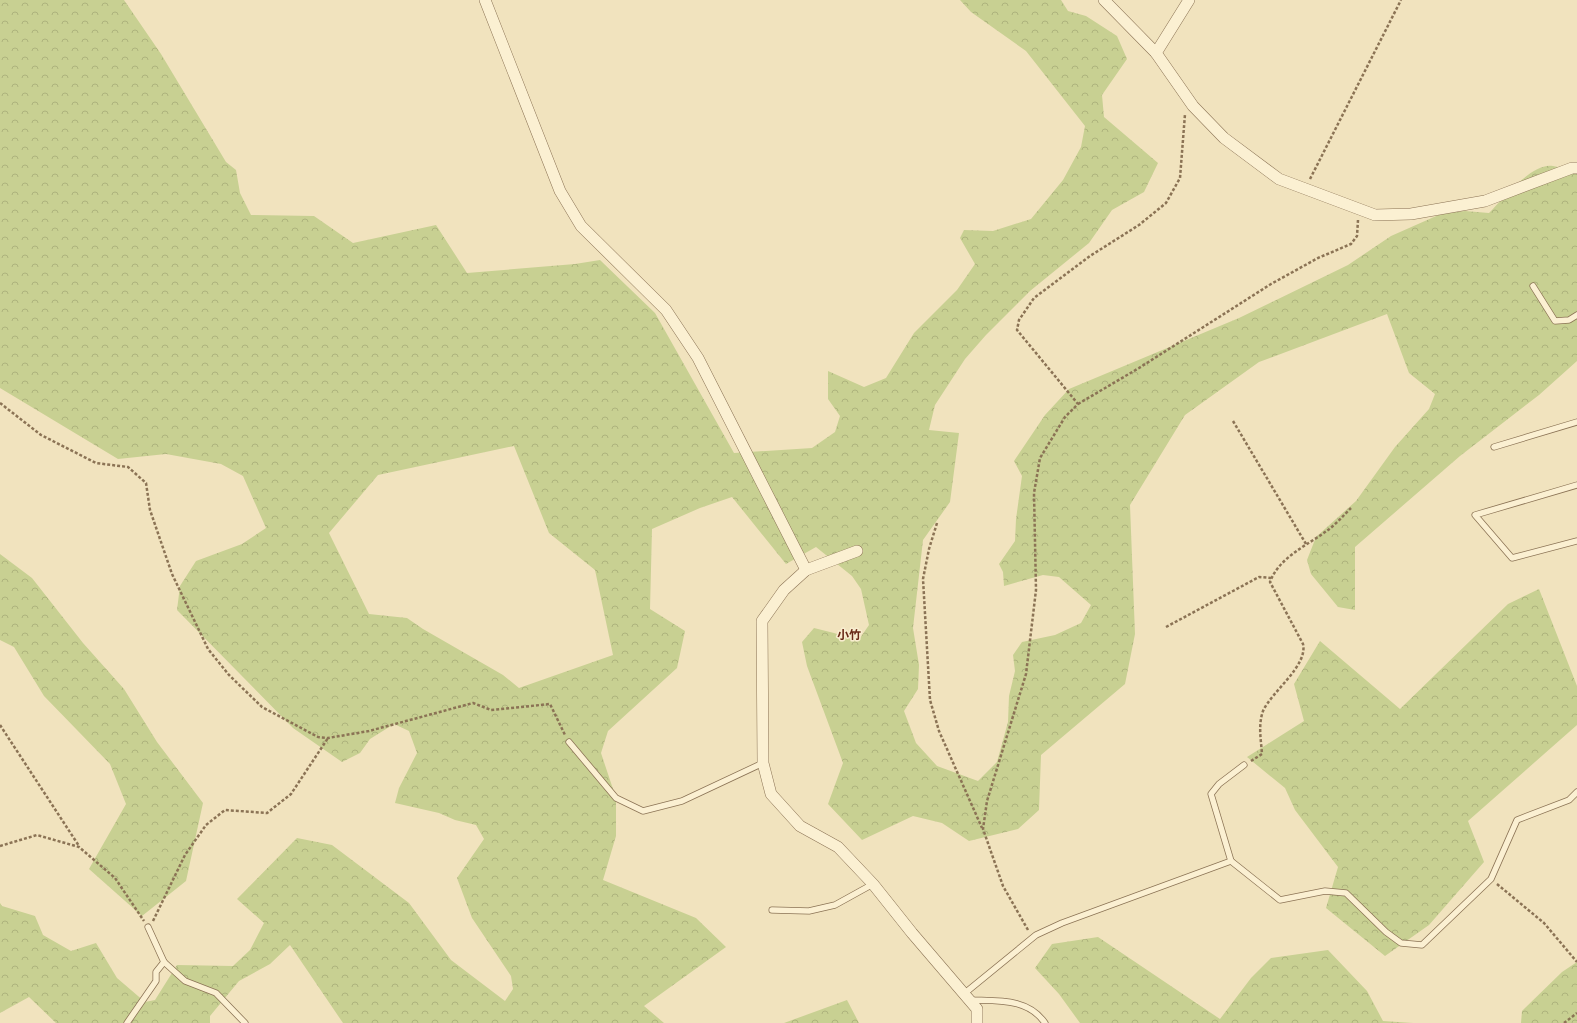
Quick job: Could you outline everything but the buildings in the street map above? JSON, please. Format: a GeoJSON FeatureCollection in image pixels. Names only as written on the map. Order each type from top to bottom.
{"type":"FeatureCollection","features":[{"type":"Feature","properties":{"kind":"street"},"geometry":{"type":"LineString","coordinates":[[485,0],[560,191],[581,226],[666,310],[698,358],[806,570]]}},
{"type":"Feature","properties":{"kind":"street"},"geometry":{"type":"LineString","coordinates":[[1104,0],[1156,53],[1187,97],[1224,138],[1279,179],[1375,215],[1411,214],[1485,201],[1572,168],[1577,168]]}},
{"type":"Feature","properties":{"kind":"street"},"geometry":{"type":"LineString","coordinates":[[1156,53],[1189,0]]}},
{"type":"Feature","properties":{"kind":"street"},"geometry":{"type":"LineString","coordinates":[[857,551],[806,570],[784,590],[762,621],[763,763],[771,794],[800,826],[838,847],[873,884],[912,933],[968,996],[977,1009],[976,1023]]}},
{"type":"Feature","properties":{"kind":"lane"},"geometry":{"type":"LineString","coordinates":[[1533,286],[1554,321],[1569,320],[1577,314]]}},
{"type":"Feature","properties":{"kind":"lane"},"geometry":{"type":"LineString","coordinates":[[1494,447],[1577,422]]}},
{"type":"Feature","properties":{"kind":"lane"},"geometry":{"type":"LineString","coordinates":[[1577,485],[1475,515],[1512,558],[1577,540]]}},
{"type":"Feature","properties":{"kind":"lane"},"geometry":{"type":"LineString","coordinates":[[569,742],[616,798],[643,811],[682,801],[763,763]]}},
{"type":"Feature","properties":{"kind":"lane"},"geometry":{"type":"LineString","coordinates":[[1244,765],[1219,784],[1211,794],[1231,861],[1280,900],[1325,891],[1346,893],[1386,932],[1396,939],[1401,942],[1422,945],[1491,879],[1517,820],[1569,800],[1577,792]]}},
{"type":"Feature","properties":{"kind":"lane"},"geometry":{"type":"LineString","coordinates":[[968,996],[1032,938],[1062,923],[1231,861]]}},
{"type":"Feature","properties":{"kind":"lane"},"geometry":{"type":"LineString","coordinates":[[772,910],[809,911],[829,906],[873,884]]}},
{"type":"Feature","properties":{"kind":"lane"},"geometry":{"type":"LineString","coordinates":[[148,927],[164,962],[185,982],[216,993],[245,1023]]}},
{"type":"Feature","properties":{"kind":"lane"},"geometry":{"type":"LineString","coordinates":[[127,1023],[156,981],[156,972],[164,962]]}},
{"type":"Feature","properties":{"kind":"lane"},"geometry":{"type":"LineString","coordinates":[[968,996],[1014,1002],[1038,1013],[1045,1023]]}},
{"type":"Feature","properties":{"kind":"path"},"geometry":{"type":"LineString","coordinates":[[1306,189],[1401,0]]}},
{"type":"Feature","properties":{"kind":"path"},"geometry":{"type":"LineString","coordinates":[[1078,404],[1017,330],[1018,320],[1034,298],[1056,280],[1090,256],[1139,225],[1166,203],[1180,178],[1187,97]]}},
{"type":"Feature","properties":{"kind":"path"},"geometry":{"type":"LineString","coordinates":[[983,829],[987,801],[1026,674],[1036,590],[1034,493],[1040,458],[1065,417],[1078,404],[1271,284],[1318,258],[1352,244],[1357,236],[1359,209]]}},
{"type":"Feature","properties":{"kind":"path"},"geometry":{"type":"LineString","coordinates":[[0,403],[41,434],[96,463],[128,467],[146,483],[150,510],[172,574],[208,649],[229,676],[262,706],[318,737],[328,738],[369,731],[473,703],[490,710],[550,704],[558,723],[569,742]]}},
{"type":"Feature","properties":{"kind":"path"},"geometry":{"type":"LineString","coordinates":[[1233,421],[1306,544]]}},
{"type":"Feature","properties":{"kind":"path"},"geometry":{"type":"LineString","coordinates":[[1244,765],[1262,754],[1259,728],[1264,711],[1300,662],[1305,652],[1303,644],[1270,582],[1271,578],[1280,565],[1306,544],[1329,529],[1351,508]]}},
{"type":"Feature","properties":{"kind":"path"},"geometry":{"type":"LineString","coordinates":[[937,523],[929,549],[923,580],[930,700],[939,731],[983,829],[1003,886],[1032,938]]}},
{"type":"Feature","properties":{"kind":"path"},"geometry":{"type":"LineString","coordinates":[[1166,628],[1259,577],[1271,578]]}},
{"type":"Feature","properties":{"kind":"path"},"geometry":{"type":"LineString","coordinates":[[0,725],[79,847],[115,878],[148,927],[154,921],[185,855],[206,825],[225,810],[267,814],[291,794],[328,738]]}},
{"type":"Feature","properties":{"kind":"path"},"geometry":{"type":"LineString","coordinates":[[0,846],[37,835],[79,847]]}},
{"type":"Feature","properties":{"kind":"path"},"geometry":{"type":"LineString","coordinates":[[1491,879],[1544,923],[1577,962]]}},
{"type":"Feature","properties":{"kind":"path"},"geometry":{"type":"LineString","coordinates":[[1564,1023],[1577,1013]]}},
{"type":"Feature","properties":{"kind":"green space"},"geometry":{"type":"Polygon","coordinates":[[[0,0],[124,0],[161,54],[226,162],[236,170],[240,193],[251,215],[314,216],[353,243],[436,225],[467,273],[575,264],[600,260],[655,313],[734,453],[812,448],[835,432],[840,416],[828,399],[828,371],[864,387],[886,378],[914,333],[957,290],[975,264],[960,238],[964,230],[993,231],[1031,219],[1063,180],[1081,147],[1085,126],[1026,51],[971,12],[960,0],[1061,0],[1068,11],[1086,16],[1117,36],[1127,59],[1102,95],[1104,117],[1158,163],[1144,192],[1112,210],[1089,243],[1030,291],[986,335],[965,359],[935,405],[929,430],[959,433],[950,502],[923,540],[913,628],[919,665],[918,689],[904,711],[916,743],[937,766],[978,781],[997,762],[1008,722],[1009,696],[1015,671],[1013,655],[1022,642],[1055,635],[1081,623],[1091,605],[1059,577],[1043,575],[1004,586],[1003,572],[999,564],[1015,541],[1016,519],[1022,476],[1014,461],[1045,415],[1069,389],[1239,318],[1348,265],[1391,236],[1443,213],[1465,211],[1489,213],[1518,183],[1536,170],[1545,166],[1562,168],[1577,174],[1577,361],[1539,395],[1460,456],[1355,547],[1355,610],[1338,607],[1311,574],[1307,560],[1316,537],[1356,501],[1395,447],[1429,409],[1435,394],[1409,373],[1387,314],[1259,362],[1185,415],[1130,505],[1135,634],[1125,684],[1041,755],[1039,810],[1018,829],[969,841],[942,823],[913,816],[862,840],[828,804],[843,763],[807,666],[802,642],[814,628],[858,641],[869,625],[861,589],[852,576],[816,547],[786,564],[732,497],[700,508],[652,529],[650,609],[685,631],[677,668],[608,731],[601,753],[616,798],[616,836],[603,880],[696,918],[726,947],[644,1006],[664,1023],[343,1023],[290,945],[270,964],[239,981],[210,1016],[210,1023],[56,1023],[29,997],[0,1013],[0,903],[2,906],[35,916],[43,935],[71,951],[96,943],[117,978],[145,1002],[155,1000],[177,965],[233,966],[250,950],[264,923],[237,899],[297,838],[332,845],[409,903],[451,960],[505,1001],[513,989],[511,976],[472,918],[457,878],[484,839],[476,825],[455,820],[439,813],[395,803],[399,788],[417,753],[409,731],[394,724],[370,739],[360,753],[342,762],[293,728],[177,610],[180,586],[196,561],[242,544],[266,528],[243,476],[221,464],[166,454],[118,459],[0,388],[0,0]],[[514,446],[378,475],[329,533],[369,614],[407,618],[423,629],[503,675],[519,688],[613,655],[595,570],[549,533],[514,446]]]}},
{"type":"Feature","properties":{"kind":"green space"},"geometry":{"type":"Polygon","coordinates":[[[0,554],[32,578],[83,643],[124,689],[157,742],[203,803],[186,881],[142,916],[89,869],[126,804],[110,764],[44,696],[14,647],[0,640],[0,554]]]}},
{"type":"Feature","properties":{"kind":"green space"},"geometry":{"type":"Polygon","coordinates":[[[1539,589],[1577,686],[1577,725],[1468,821],[1484,862],[1429,925],[1385,956],[1326,908],[1338,867],[1295,810],[1285,788],[1247,757],[1304,721],[1294,684],[1320,641],[1400,709],[1508,604],[1539,589]]]}},
{"type":"Feature","properties":{"kind":"green space"},"geometry":{"type":"Polygon","coordinates":[[[1098,937],[1220,1019],[1251,978],[1271,958],[1328,950],[1367,991],[1383,1021],[1413,1023],[1080,1023],[1059,994],[1035,968],[1052,944],[1098,937]]]}},
{"type":"Feature","properties":{"kind":"green space"},"geometry":{"type":"Polygon","coordinates":[[[1577,962],[1577,1023],[1521,1023],[1522,1011],[1562,972],[1577,962]]]}},
{"type":"Feature","properties":{"kind":"green space"},"geometry":{"type":"Polygon","coordinates":[[[847,1000],[859,1023],[784,1023],[847,1000]]]}},
{"type":"Feature","properties":{"kind":"district","name":"小竹"},"geometry":{"type":"Point","coordinates":[849,634]}}]}
